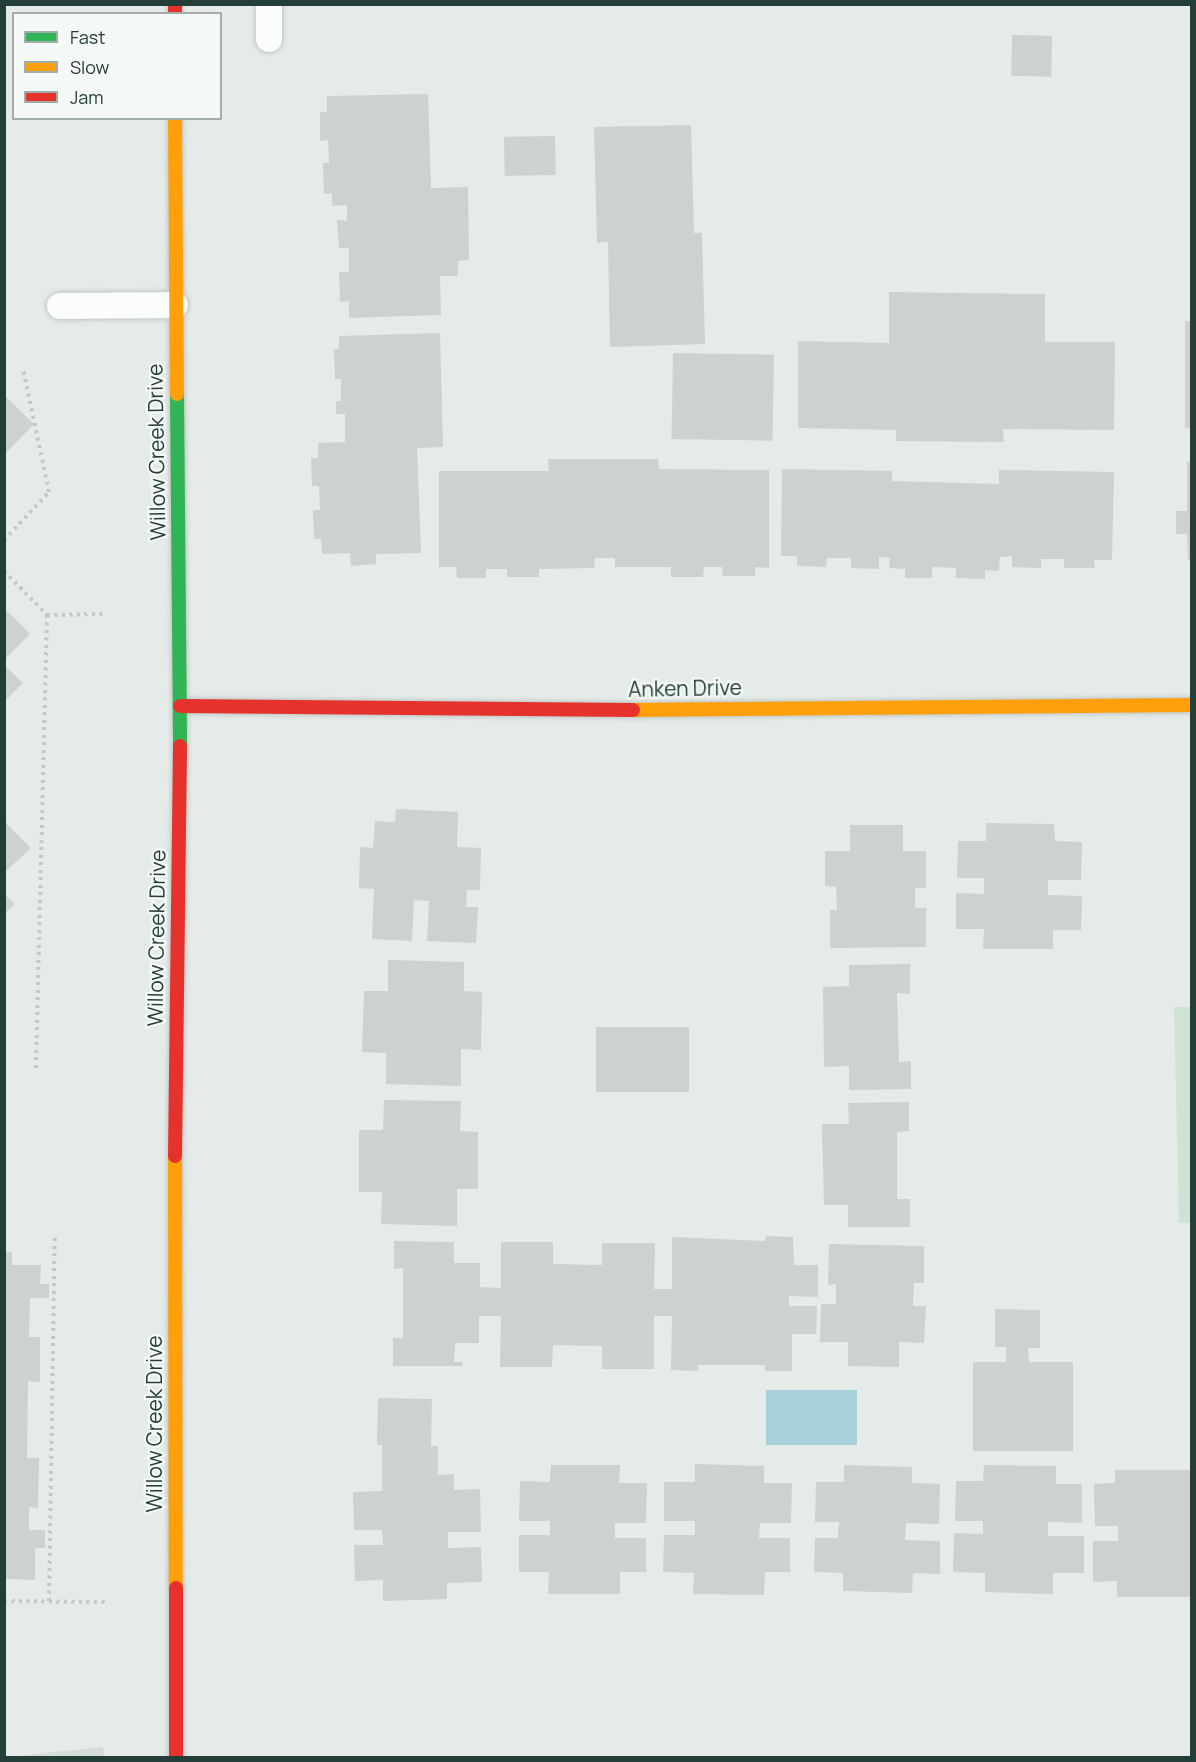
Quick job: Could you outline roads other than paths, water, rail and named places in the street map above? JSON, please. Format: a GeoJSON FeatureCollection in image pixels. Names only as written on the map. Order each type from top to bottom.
{"type":"FeatureCollection","features":[{"type":"Feature","properties":{"kind":"street","name":"Willow Creek Drive"},"geometry":{"type":"LineString","coordinates":[[175,120],[180,706],[175,1145],[176,1758]]}},
{"type":"Feature","properties":{"kind":"street","name":"Anken Drive"},"geometry":{"type":"LineString","coordinates":[[180,706],[559,711],[1191,705]]}},
{"type":"Feature","properties":{"kind":"lane"},"geometry":{"type":"LineString","coordinates":[[269,4],[269,39]]}},
{"type":"Feature","properties":{"kind":"lane"},"geometry":{"type":"LineString","coordinates":[[60,306],[175,305]]}},
{"type":"Feature","properties":{"kind":"water"},"geometry":{"type":"Polygon","coordinates":[[[766,1390],[857,1390],[857,1445],[766,1445],[766,1390]]]}}]}
